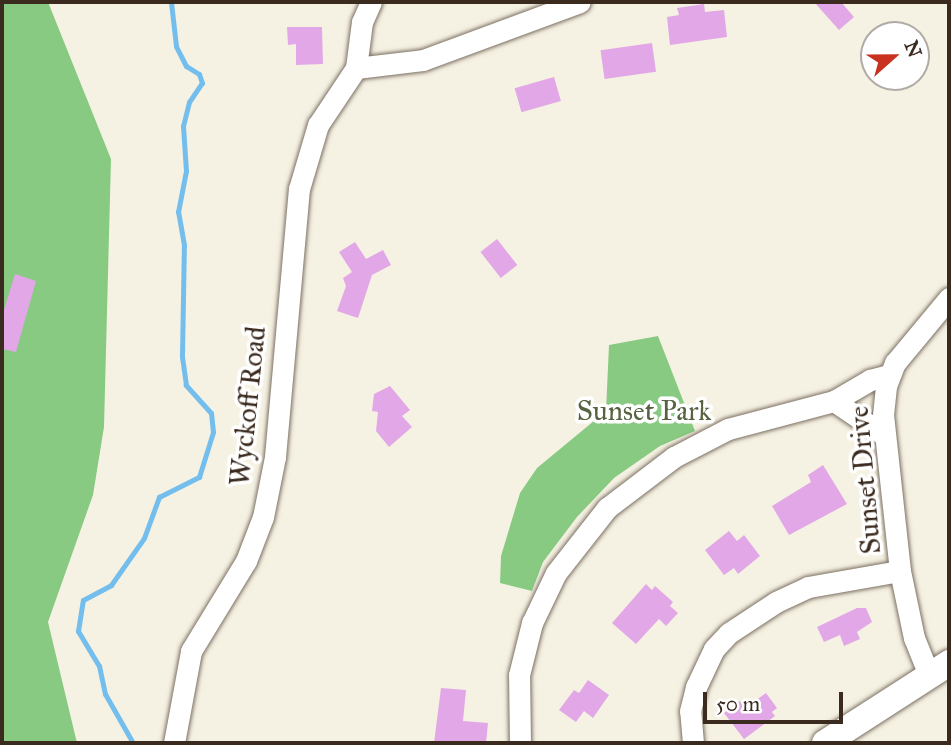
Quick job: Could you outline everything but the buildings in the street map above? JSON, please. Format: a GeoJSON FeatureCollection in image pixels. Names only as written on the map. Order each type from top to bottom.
{"type":"FeatureCollection","features":[{"type":"Feature","properties":{"kind":"street"},"geometry":{"type":"LineString","coordinates":[[371,2],[362,22],[356,68],[423,60],[580,2]]}},
{"type":"Feature","properties":{"kind":"street","name":"Wyckoff Road"},"geometry":{"type":"LineString","coordinates":[[174,743],[191,650],[246,561],[263,517],[275,457],[299,189],[318,125],[356,68]]}},
{"type":"Feature","properties":{"kind":"street","name":"Sunset Drive"},"geometry":{"type":"LineString","coordinates":[[939,669],[914,638],[900,571],[884,435],[889,375],[908,344],[949,298]]}},
{"type":"Feature","properties":{"kind":"street"},"geometry":{"type":"LineString","coordinates":[[520,743],[519,675],[532,623],[556,573],[607,508],[674,457],[728,429],[834,401],[870,380],[889,375]]}},
{"type":"Feature","properties":{"kind":"street"},"geometry":{"type":"LineString","coordinates":[[834,401],[884,435]]}},
{"type":"Feature","properties":{"kind":"street"},"geometry":{"type":"LineString","coordinates":[[693,743],[691,711],[696,687],[714,649],[729,633],[776,602],[808,587],[900,571]]}},
{"type":"Feature","properties":{"kind":"street"},"geometry":{"type":"LineString","coordinates":[[825,743],[939,669]]}},
{"type":"Feature","properties":{"kind":"green space"},"geometry":{"type":"Polygon","coordinates":[[[2,2],[48,2],[111,159],[104,427],[93,495],[48,622],[77,743],[2,743],[2,2]]]}},
{"type":"Feature","properties":{"kind":"green space","name":"Sunset Park"},"geometry":{"type":"Polygon","coordinates":[[[658,336],[695,431],[660,446],[614,478],[577,517],[543,562],[532,591],[500,583],[501,556],[520,493],[537,468],[606,411],[609,345],[658,336]]]}},
{"type":"Feature","properties":{"kind":"waterway"},"geometry":{"type":"LineString","coordinates":[[133,743],[105,694],[99,666],[78,631],[83,600],[111,585],[144,538],[159,497],[199,477],[213,432],[211,413],[186,385],[182,355],[184,245],[178,212],[186,171],[183,126],[189,102],[202,83],[199,74],[186,66],[176,46],[171,2]]}}]}
